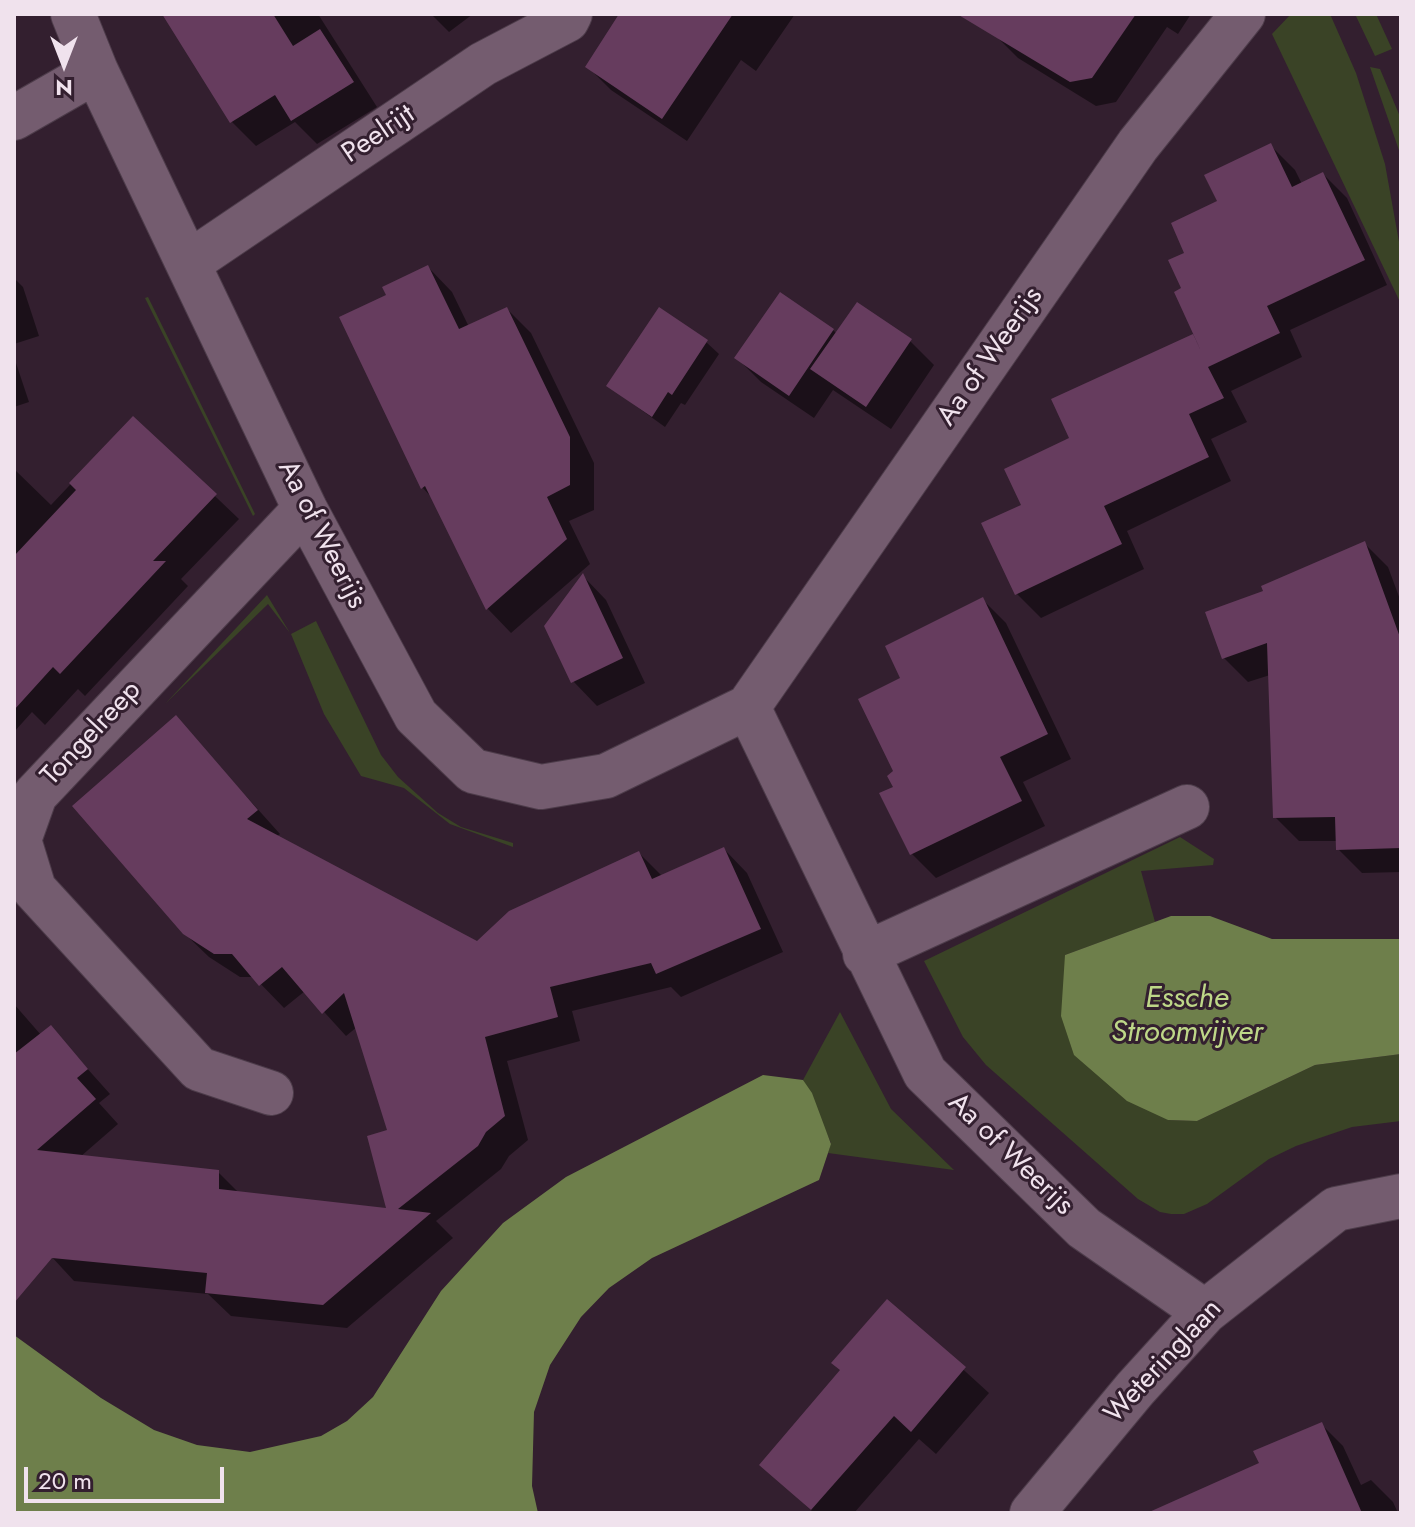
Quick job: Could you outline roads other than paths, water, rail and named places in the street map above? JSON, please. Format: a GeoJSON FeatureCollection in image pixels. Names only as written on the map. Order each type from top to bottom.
{"type":"FeatureCollection","features":[{"type":"Feature","properties":{"kind":"street","name":"Aa of Weerijs"},"geometry":{"type":"LineString","coordinates":[[73,14],[96,71],[190,262],[305,509],[416,716],[473,771],[541,787],[606,776],[748,707],[1138,145],[1243,14]]}},
{"type":"Feature","properties":{"kind":"street","name":"Peelrijt"},"geometry":{"type":"LineString","coordinates":[[190,262],[483,64],[567,20],[570,14]]}},
{"type":"Feature","properties":{"kind":"street"},"geometry":{"type":"LineString","coordinates":[[14,118],[96,71]]}},
{"type":"Feature","properties":{"kind":"street","name":"Tongelreep"},"geometry":{"type":"LineString","coordinates":[[271,1093],[199,1069],[34,889],[19,840],[35,795],[305,509]]}},
{"type":"Feature","properties":{"kind":"street","name":"Aa of Weerijs"},"geometry":{"type":"LineString","coordinates":[[748,707],[925,1073],[1084,1228],[1205,1312]]}},
{"type":"Feature","properties":{"kind":"street"},"geometry":{"type":"LineString","coordinates":[[865,954],[1187,807]]}},
{"type":"Feature","properties":{"kind":"street","name":"Weteringlaan"},"geometry":{"type":"LineString","coordinates":[[1032,1513],[1135,1389],[1205,1312],[1336,1209],[1401,1196]]}},
{"type":"Feature","properties":{"kind":"water","name":"Essche Stroomvijver"},"geometry":{"type":"Polygon","coordinates":[[[1171,916],[1210,916],[1272,939],[1401,939],[1401,1054],[1315,1065],[1197,1121],[1168,1120],[1127,1101],[1074,1055],[1061,1016],[1065,955],[1171,916]]]}},
{"type":"Feature","properties":{"kind":"water"},"geometry":{"type":"Polygon","coordinates":[[[763,1075],[803,1080],[812,1093],[831,1144],[819,1180],[652,1258],[609,1288],[581,1317],[550,1365],[534,1412],[532,1486],[538,1513],[14,1513],[14,1335],[101,1398],[154,1430],[197,1445],[250,1452],[321,1436],[347,1421],[373,1397],[441,1291],[503,1223],[566,1177],[763,1075]]]}}]}
